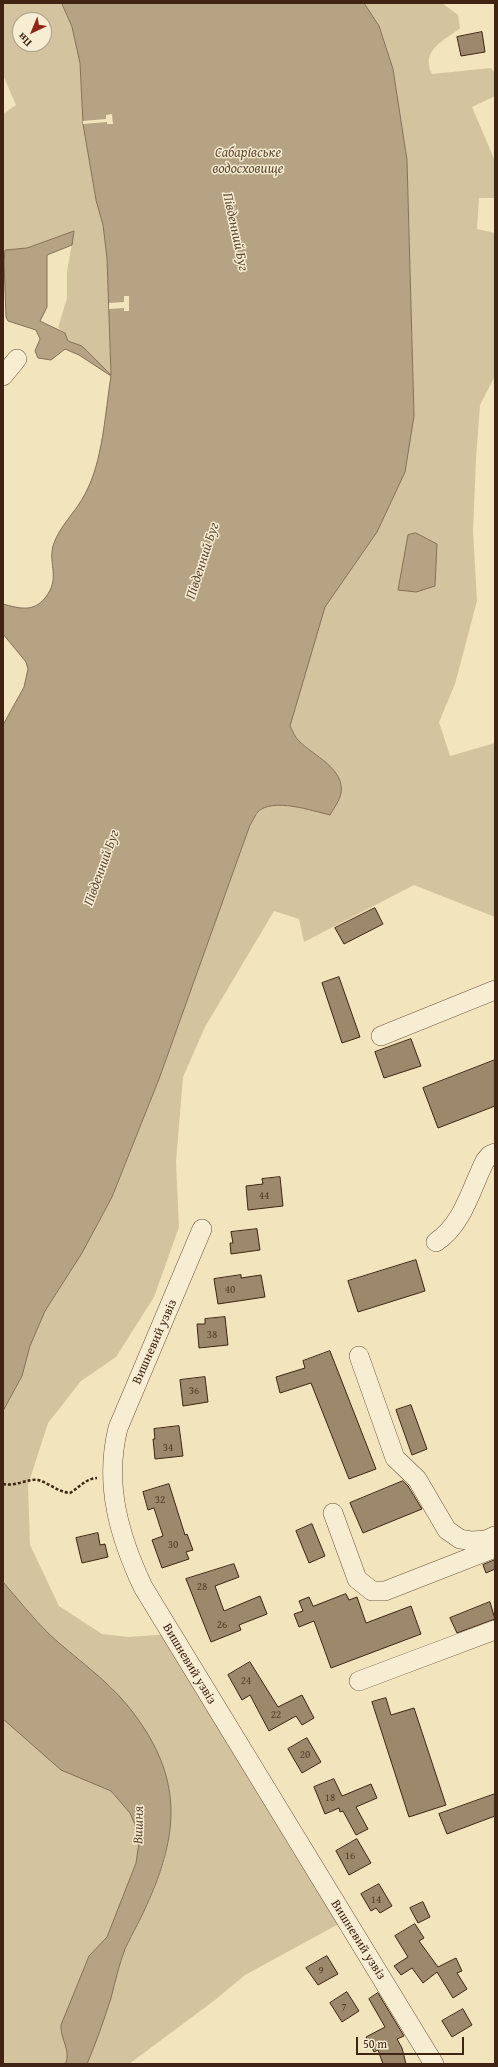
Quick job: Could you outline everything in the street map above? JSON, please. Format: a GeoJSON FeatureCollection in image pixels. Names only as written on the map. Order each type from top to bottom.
{"type":"FeatureCollection","features":[{"type":"Feature","properties":{"kind":"street"},"geometry":{"type":"LineString","coordinates":[[3,376],[17,359]]}},
{"type":"Feature","properties":{"kind":"street"},"geometry":{"type":"LineString","coordinates":[[381,1036],[495,990]]}},
{"type":"Feature","properties":{"kind":"street"},"geometry":{"type":"LineString","coordinates":[[436,1242],[450,1230],[459,1216],[485,1161],[490,1155],[495,1153]]}},
{"type":"Feature","properties":{"kind":"street","name":"Вишневий узвіз"},"geometry":{"type":"LineString","coordinates":[[202,1230],[118,1428],[113,1448],[112,1486],[122,1536],[142,1587],[434,2064]]}},
{"type":"Feature","properties":{"kind":"street"},"geometry":{"type":"LineString","coordinates":[[359,1356],[394,1458],[417,1479],[447,1530],[460,1539],[472,1541],[486,1540],[495,1536]]}},
{"type":"Feature","properties":{"kind":"street"},"geometry":{"type":"LineString","coordinates":[[333,1512],[357,1579],[372,1591],[385,1591],[495,1548]]}},
{"type":"Feature","properties":{"kind":"street"},"geometry":{"type":"LineString","coordinates":[[359,1681],[495,1630]]}},
{"type":"Feature","properties":{"kind":"path"},"geometry":{"type":"LineString","coordinates":[[3,1484],[16,1485],[36,1480],[63,1492],[70,1493],[90,1478]]}},
{"type":"Feature","properties":{"kind":"shaded area"},"geometry":{"type":"Polygon","coordinates":[[[3,3],[62,3],[72,27],[80,63],[83,124],[96,200],[103,225],[107,258],[111,376],[82,346],[68,341],[65,333],[58,328],[67,298],[67,272],[74,231],[27,248],[5,250],[3,243],[3,114],[16,105],[3,75],[3,3]]]}},
{"type":"Feature","properties":{"kind":"shaded area"},"geometry":{"type":"Polygon","coordinates":[[[364,3],[442,3],[458,15],[460,28],[441,42],[431,52],[429,66],[432,74],[491,68],[495,73],[495,96],[472,107],[495,161],[495,198],[479,198],[477,229],[495,233],[495,376],[480,405],[473,531],[477,601],[455,684],[439,722],[450,756],[495,743],[495,917],[414,885],[304,942],[299,919],[274,911],[205,1027],[183,1077],[176,1162],[179,1227],[154,1297],[116,1357],[81,1381],[48,1423],[28,1485],[30,1545],[59,1606],[102,1634],[128,1637],[171,1634],[346,1920],[245,1975],[215,2000],[129,2064],[3,2064],[3,1691],[111,1791],[130,1813],[136,1824],[140,1836],[136,1863],[107,1937],[89,1956],[116,1977],[125,1950],[149,1901],[164,1862],[169,1839],[142,1725],[112,1688],[49,1634],[3,1582],[3,1411],[22,1376],[30,1346],[45,1311],[82,1253],[112,1197],[159,1079],[250,825],[258,813],[266,807],[271,805],[283,805],[291,807],[320,757],[299,742],[290,726],[325,607],[377,532],[414,416],[407,160],[393,69],[379,26],[364,3]]]}},
{"type":"Feature","properties":{"kind":"water","name":"Сабарівське водосховище"},"geometry":{"type":"Polygon","coordinates":[[[62,3],[364,3],[379,26],[393,69],[407,160],[414,416],[405,472],[377,532],[325,607],[290,726],[298,740],[327,763],[338,777],[341,784],[341,793],[337,804],[330,815],[293,806],[282,805],[264,808],[258,812],[250,825],[159,1079],[112,1197],[82,1253],[45,1311],[30,1346],[22,1376],[3,1411],[3,725],[24,687],[28,669],[26,662],[3,634],[3,604],[20,608],[30,608],[40,603],[50,591],[53,578],[53,546],[59,532],[85,494],[96,467],[100,452],[111,376],[79,355],[65,349],[51,360],[38,358],[35,351],[40,339],[36,330],[8,321],[6,317],[5,250],[27,248],[74,231],[72,245],[47,255],[47,307],[40,321],[65,333],[68,341],[82,346],[111,375],[107,258],[103,225],[96,200],[83,124],[80,63],[72,27],[62,3]]]}},
{"type":"Feature","properties":{"kind":"water"},"geometry":{"type":"Polygon","coordinates":[[[416,533],[437,544],[435,586],[416,592],[398,590],[408,535],[416,533]]]}},
{"type":"Feature","properties":{"kind":"water","name":"Вишня"},"geometry":{"type":"Polygon","coordinates":[[[3,1582],[49,1634],[110,1686],[128,1706],[145,1730],[158,1753],[166,1776],[170,1799],[171,1823],[167,1847],[160,1873],[125,1949],[111,1998],[87,2064],[65,2064],[67,2059],[67,2050],[62,2035],[61,2025],[89,1956],[107,1937],[136,1863],[140,1836],[130,1813],[111,1791],[61,1770],[3,1719],[3,1582]]]}},
{"type":"Feature","properties":{"kind":"pier"},"geometry":{"type":"Polygon","coordinates":[[[112,114],[113,124],[107,124],[107,122],[83,124],[83,121],[106,119],[106,115],[112,114]]]}},
{"type":"Feature","properties":{"kind":"pier"},"geometry":{"type":"Polygon","coordinates":[[[124,296],[129,296],[129,311],[124,311],[124,308],[109,309],[109,303],[124,302],[124,296]]]}},
{"type":"Feature","properties":{"kind":"building"},"geometry":{"type":"Polygon","coordinates":[[[482,32],[485,52],[461,56],[457,37],[482,32]]]}},
{"type":"Feature","properties":{"kind":"building"},"geometry":{"type":"Polygon","coordinates":[[[375,908],[383,924],[344,944],[335,928],[375,908]]]}},
{"type":"Feature","properties":{"kind":"building"},"geometry":{"type":"Polygon","coordinates":[[[339,977],[360,1037],[342,1043],[322,983],[339,977]]]}},
{"type":"Feature","properties":{"kind":"building"},"geometry":{"type":"Polygon","coordinates":[[[411,1039],[421,1066],[384,1078],[375,1052],[411,1039]]]}},
{"type":"Feature","properties":{"kind":"building"},"geometry":{"type":"Polygon","coordinates":[[[495,1060],[495,1106],[438,1128],[423,1088],[495,1060]]]}},
{"type":"Feature","properties":{"kind":"building"},"geometry":{"type":"Polygon","coordinates":[[[280,1177],[283,1206],[248,1210],[246,1186],[263,1184],[262,1179],[280,1177]]]}},
{"type":"Feature","properties":{"kind":"building"},"geometry":{"type":"Polygon","coordinates":[[[257,1229],[260,1250],[231,1254],[230,1243],[233,1243],[231,1232],[257,1229]]]}},
{"type":"Feature","properties":{"kind":"building"},"geometry":{"type":"Polygon","coordinates":[[[416,1260],[425,1291],[358,1312],[348,1281],[416,1260]]]}},
{"type":"Feature","properties":{"kind":"building"},"geometry":{"type":"Polygon","coordinates":[[[241,1275],[241,1278],[261,1275],[265,1297],[218,1304],[214,1279],[241,1275]]]}},
{"type":"Feature","properties":{"kind":"building"},"geometry":{"type":"Polygon","coordinates":[[[225,1317],[228,1345],[199,1348],[197,1324],[205,1324],[205,1319],[225,1317]]]}},
{"type":"Feature","properties":{"kind":"building"},"geometry":{"type":"Polygon","coordinates":[[[330,1351],[376,1469],[349,1479],[311,1383],[280,1393],[276,1377],[305,1368],[303,1361],[330,1351]]]}},
{"type":"Feature","properties":{"kind":"building"},"geometry":{"type":"Polygon","coordinates":[[[205,1377],[208,1402],[183,1406],[180,1380],[205,1377]]]}},
{"type":"Feature","properties":{"kind":"building"},"geometry":{"type":"Polygon","coordinates":[[[411,1405],[427,1449],[412,1455],[396,1410],[411,1405]]]}},
{"type":"Feature","properties":{"kind":"building"},"geometry":{"type":"Polygon","coordinates":[[[179,1426],[183,1456],[155,1459],[153,1439],[155,1439],[154,1429],[179,1426]]]}},
{"type":"Feature","properties":{"kind":"building"},"geometry":{"type":"Polygon","coordinates":[[[403,1481],[408,1486],[422,1509],[363,1533],[350,1503],[403,1481]]]}},
{"type":"Feature","properties":{"kind":"building"},"geometry":{"type":"Polygon","coordinates":[[[169,1484],[185,1535],[187,1534],[193,1550],[186,1552],[189,1559],[162,1568],[152,1540],[163,1536],[154,1508],[148,1510],[143,1492],[169,1484]]]}},
{"type":"Feature","properties":{"kind":"building"},"geometry":{"type":"Polygon","coordinates":[[[312,1524],[325,1556],[309,1563],[296,1531],[312,1524]]]}},
{"type":"Feature","properties":{"kind":"building"},"geometry":{"type":"Polygon","coordinates":[[[98,1533],[100,1545],[105,1544],[108,1557],[82,1563],[76,1538],[98,1533]]]}},
{"type":"Feature","properties":{"kind":"building"},"geometry":{"type":"Polygon","coordinates":[[[495,1560],[495,1569],[486,1573],[483,1565],[495,1560]]]}},
{"type":"Feature","properties":{"kind":"building"},"geometry":{"type":"Polygon","coordinates":[[[234,1564],[239,1577],[215,1586],[224,1611],[260,1596],[267,1614],[239,1625],[241,1630],[211,1642],[186,1579],[234,1564]]]}},
{"type":"Feature","properties":{"kind":"building"},"geometry":{"type":"Polygon","coordinates":[[[346,1594],[349,1600],[357,1597],[366,1623],[411,1606],[421,1634],[331,1668],[314,1621],[299,1627],[294,1614],[303,1611],[299,1601],[309,1597],[313,1606],[346,1594]]]}},
{"type":"Feature","properties":{"kind":"building"},"geometry":{"type":"Polygon","coordinates":[[[490,1602],[495,1619],[457,1633],[450,1618],[490,1602]]]}},
{"type":"Feature","properties":{"kind":"building"},"geometry":{"type":"Polygon","coordinates":[[[250,1662],[278,1707],[302,1695],[314,1718],[302,1725],[296,1716],[269,1731],[250,1695],[242,1700],[228,1675],[250,1662]]]}},
{"type":"Feature","properties":{"kind":"building"},"geometry":{"type":"Polygon","coordinates":[[[386,1698],[391,1715],[414,1708],[446,1805],[409,1817],[372,1702],[386,1698]]]}},
{"type":"Feature","properties":{"kind":"building"},"geometry":{"type":"Polygon","coordinates":[[[307,1738],[321,1762],[302,1773],[288,1749],[307,1738]]]}},
{"type":"Feature","properties":{"kind":"building"},"geometry":{"type":"Polygon","coordinates":[[[334,1779],[342,1796],[371,1784],[377,1798],[356,1807],[368,1829],[356,1835],[343,1811],[340,1812],[339,1808],[325,1814],[314,1787],[334,1779]]]}},
{"type":"Feature","properties":{"kind":"building"},"geometry":{"type":"Polygon","coordinates":[[[495,1794],[495,1816],[447,1834],[439,1814],[495,1794]]]}},
{"type":"Feature","properties":{"kind":"building"},"geometry":{"type":"Polygon","coordinates":[[[357,1839],[371,1863],[349,1875],[336,1851],[357,1839]]]}},
{"type":"Feature","properties":{"kind":"building"},"geometry":{"type":"Polygon","coordinates":[[[379,1884],[392,1906],[380,1913],[376,1908],[371,1911],[361,1894],[379,1884]]]}},
{"type":"Feature","properties":{"kind":"building"},"geometry":{"type":"Polygon","coordinates":[[[423,1902],[430,1917],[418,1923],[410,1908],[423,1902]]]}},
{"type":"Feature","properties":{"kind":"building"},"geometry":{"type":"Polygon","coordinates":[[[415,1924],[424,1938],[419,1941],[438,1967],[456,1958],[462,1971],[457,1973],[467,1989],[453,1998],[437,1972],[423,1983],[412,1968],[401,1975],[394,1966],[408,1957],[395,1936],[415,1924]]]}},
{"type":"Feature","properties":{"kind":"building"},"geometry":{"type":"Polygon","coordinates":[[[327,1956],[338,1974],[318,1985],[306,1968],[327,1956]]]}},
{"type":"Feature","properties":{"kind":"building"},"geometry":{"type":"Polygon","coordinates":[[[347,1992],[359,2011],[342,2022],[330,2003],[347,1992]]]}},
{"type":"Feature","properties":{"kind":"building"},"geometry":{"type":"Polygon","coordinates":[[[378,1993],[404,2036],[397,2039],[402,2048],[406,2064],[383,2064],[378,2050],[374,2052],[366,2037],[385,2027],[369,1999],[378,1993]]]}},
{"type":"Feature","properties":{"kind":"building"},"geometry":{"type":"Polygon","coordinates":[[[463,2009],[472,2025],[452,2037],[442,2021],[463,2009]]]}},
{"type":"Feature","properties":{"kind":"water label","name":"Південний Буг"},"geometry":{"type":"Point","coordinates":[235,232]}},
{"type":"Feature","properties":{"kind":"water label","name":"Південний Буг"},"geometry":{"type":"Point","coordinates":[203,561]}},
{"type":"Feature","properties":{"kind":"water label","name":"Південний Буг"},"geometry":{"type":"Point","coordinates":[102,868]}}]}
